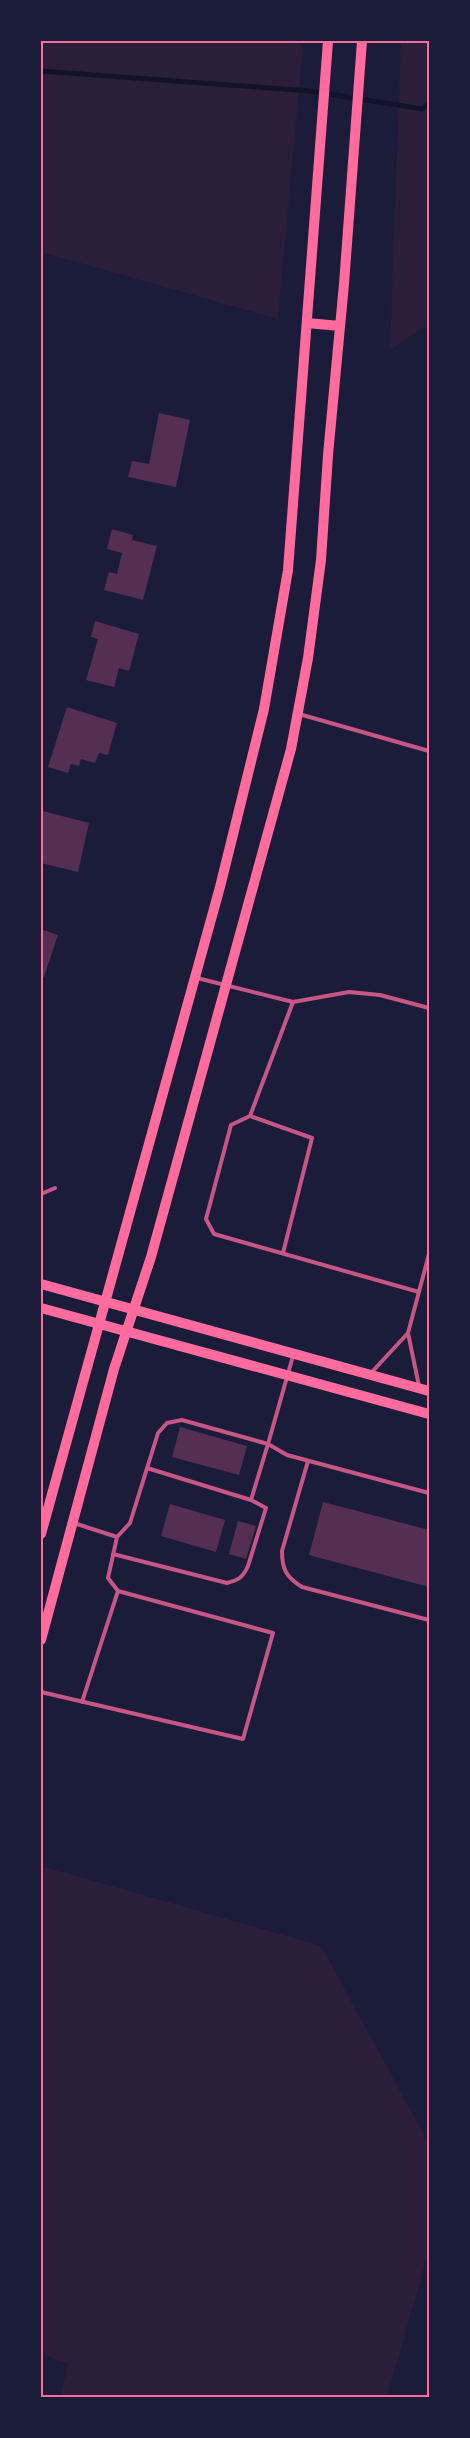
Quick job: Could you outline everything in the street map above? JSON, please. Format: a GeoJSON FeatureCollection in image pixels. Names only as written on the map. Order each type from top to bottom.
{"type":"FeatureCollection","features":[{"type":"Feature","properties":{"kind":"main road"},"geometry":{"type":"LineString","coordinates":[[41,1534],[101,1324],[225,868],[264,709],[288,570],[328,41]]}},
{"type":"Feature","properties":{"kind":"main road"},"geometry":{"type":"LineString","coordinates":[[41,1640],[114,1369],[151,1257],[291,749],[321,560],[362,41]]}},
{"type":"Feature","properties":{"kind":"main road"},"geometry":{"type":"LineString","coordinates":[[307,324],[340,326]]}},
{"type":"Feature","properties":{"kind":"main road"},"geometry":{"type":"LineString","coordinates":[[41,1284],[424,1390]]}},
{"type":"Feature","properties":{"kind":"main road"},"geometry":{"type":"LineString","coordinates":[[41,1308],[429,1414]]}},
{"type":"Feature","properties":{"kind":"lane"},"geometry":{"type":"LineString","coordinates":[[297,714],[429,751]]}},
{"type":"Feature","properties":{"kind":"lane"},"geometry":{"type":"LineString","coordinates":[[195,978],[293,1002],[349,992],[380,995],[429,1008]]}},
{"type":"Feature","properties":{"kind":"lane"},"geometry":{"type":"LineString","coordinates":[[293,1002],[250,1116],[231,1125],[206,1219],[214,1234],[419,1292]]}},
{"type":"Feature","properties":{"kind":"lane"},"geometry":{"type":"LineString","coordinates":[[250,1116],[312,1138],[282,1253]]}},
{"type":"Feature","properties":{"kind":"lane"},"geometry":{"type":"LineString","coordinates":[[41,1194],[55,1188]]}},
{"type":"Feature","properties":{"kind":"lane"},"geometry":{"type":"LineString","coordinates":[[370,1374],[408,1332],[427,1270],[429,1254]]}},
{"type":"Feature","properties":{"kind":"lane"},"geometry":{"type":"LineString","coordinates":[[408,1332],[424,1390]]}},
{"type":"Feature","properties":{"kind":"lane"},"geometry":{"type":"LineString","coordinates":[[251,1500],[294,1354]]}},
{"type":"Feature","properties":{"kind":"lane"},"geometry":{"type":"LineString","coordinates":[[41,1692],[243,1739],[273,1633],[118,1591],[108,1578],[117,1537],[130,1523],[158,1432],[167,1423],[182,1420],[268,1444],[287,1455],[429,1492]]}},
{"type":"Feature","properties":{"kind":"lane"},"geometry":{"type":"LineString","coordinates":[[308,1461],[282,1551],[282,1566],[289,1579],[302,1587],[429,1620]]}},
{"type":"Feature","properties":{"kind":"lane"},"geometry":{"type":"LineString","coordinates":[[113,1554],[227,1583],[238,1580],[244,1575],[248,1566],[266,1508],[251,1500],[147,1468]]}},
{"type":"Feature","properties":{"kind":"lane"},"geometry":{"type":"LineString","coordinates":[[73,1523],[117,1537]]}},
{"type":"Feature","properties":{"kind":"lane"},"geometry":{"type":"LineString","coordinates":[[82,1702],[118,1591]]}},
{"type":"Feature","properties":{"kind":"shaded area"},"geometry":{"type":"Polygon","coordinates":[[[41,41],[296,41],[303,45],[278,319],[41,252],[41,41]]]}},
{"type":"Feature","properties":{"kind":"shaded area"},"geometry":{"type":"Polygon","coordinates":[[[401,41],[429,41],[429,329],[424,327],[390,350],[401,41]]]}},
{"type":"Feature","properties":{"kind":"shaded area"},"geometry":{"type":"Polygon","coordinates":[[[41,1866],[321,1946],[429,2144],[429,2250],[387,2397],[60,2397],[68,2364],[41,2354],[41,1866]]]}},
{"type":"Feature","properties":{"kind":"building"},"geometry":{"type":"Polygon","coordinates":[[[159,413],[190,420],[176,487],[128,477],[132,461],[149,464],[159,413]]]}},
{"type":"Feature","properties":{"kind":"building"},"geometry":{"type":"Polygon","coordinates":[[[112,529],[133,535],[132,540],[157,546],[143,600],[104,590],[109,572],[117,574],[122,553],[107,549],[112,529]]]}},
{"type":"Feature","properties":{"kind":"building"},"geometry":{"type":"Polygon","coordinates":[[[95,621],[139,634],[129,671],[119,668],[114,687],[86,680],[98,639],[91,637],[95,621]]]}},
{"type":"Feature","properties":{"kind":"building"},"geometry":{"type":"Polygon","coordinates":[[[67,707],[117,723],[108,755],[99,753],[95,763],[81,759],[79,766],[71,764],[68,773],[48,767],[67,707]]]}},
{"type":"Feature","properties":{"kind":"building"},"geometry":{"type":"Polygon","coordinates":[[[43,811],[89,823],[78,872],[41,863],[43,811]]]}},
{"type":"Feature","properties":{"kind":"building"},"geometry":{"type":"Polygon","coordinates":[[[41,929],[58,935],[44,977],[41,976],[41,929]]]}},
{"type":"Feature","properties":{"kind":"building"},"geometry":{"type":"Polygon","coordinates":[[[180,1427],[247,1446],[239,1475],[172,1457],[180,1427]]]}},
{"type":"Feature","properties":{"kind":"building"},"geometry":{"type":"Polygon","coordinates":[[[323,1502],[429,1530],[429,1587],[309,1555],[323,1502]]]}},
{"type":"Feature","properties":{"kind":"building"},"geometry":{"type":"Polygon","coordinates":[[[170,1504],[225,1520],[216,1552],[161,1536],[170,1504]]]}},
{"type":"Feature","properties":{"kind":"building"},"geometry":{"type":"Polygon","coordinates":[[[238,1521],[256,1526],[246,1559],[229,1554],[238,1521]]]}},
{"type":"Feature","properties":{"kind":"waterway"},"geometry":{"type":"LineString","coordinates":[[41,71],[310,91],[422,109],[429,104]]}}]}
